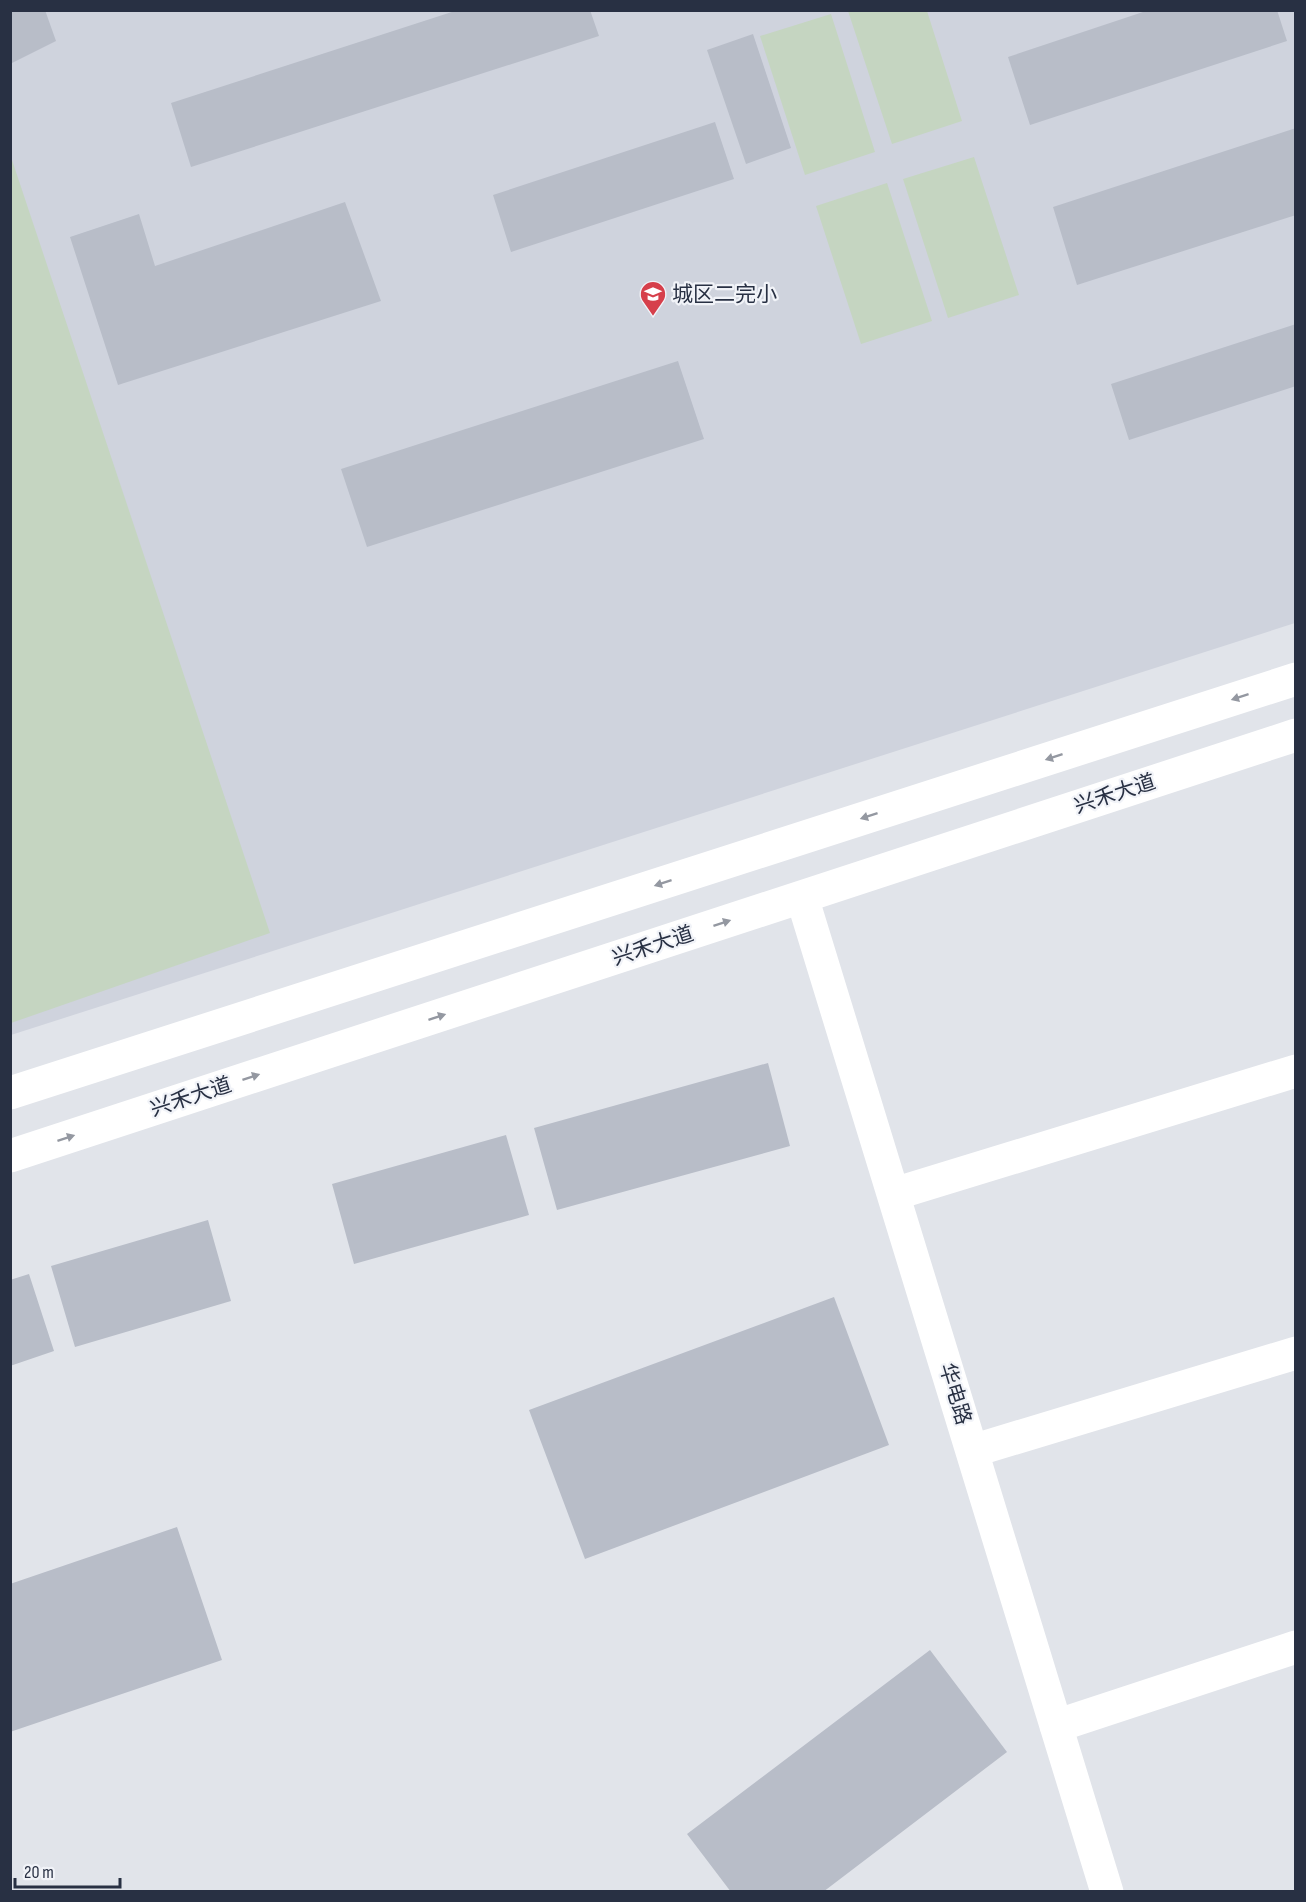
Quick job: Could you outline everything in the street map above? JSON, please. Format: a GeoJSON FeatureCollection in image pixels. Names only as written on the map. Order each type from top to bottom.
{"type":"FeatureCollection","features":[{"type":"Feature","properties":{"kind":"main road"},"geometry":{"type":"LineString","coordinates":[[10,1093],[1296,679]]}},
{"type":"Feature","properties":{"kind":"main road","name":"兴禾大道"},"geometry":{"type":"LineString","coordinates":[[10,1156],[1296,735]]}},
{"type":"Feature","properties":{"kind":"main road","name":"华电路"},"geometry":{"type":"LineString","coordinates":[[802,897],[1107,1892]]}},
{"type":"Feature","properties":{"kind":"main road"},"geometry":{"type":"LineString","coordinates":[[894,1194],[1296,1071]]}},
{"type":"Feature","properties":{"kind":"main road"},"geometry":{"type":"LineString","coordinates":[[972,1451],[1296,1353]]}},
{"type":"Feature","properties":{"kind":"main road"},"geometry":{"type":"LineString","coordinates":[[1056,1726],[1296,1647]]}},
{"type":"Feature","properties":{"kind":"shaded area","name":"城区二完小"},"geometry":{"type":"Polygon","coordinates":[[[11,11],[1295,11],[1295,623],[11,1035],[11,11]]]}},
{"type":"Feature","properties":{"kind":"green space"},"geometry":{"type":"Polygon","coordinates":[[[848,11],[927,11],[962,121],[892,144],[848,11]]]}},
{"type":"Feature","properties":{"kind":"green space"},"geometry":{"type":"Polygon","coordinates":[[[831,14],[875,152],[805,175],[760,36],[831,14]]]}},
{"type":"Feature","properties":{"kind":"green space"},"geometry":{"type":"Polygon","coordinates":[[[10,154],[270,933],[11,1023],[10,1023],[10,154]]]}},
{"type":"Feature","properties":{"kind":"green space"},"geometry":{"type":"Polygon","coordinates":[[[974,157],[1019,295],[948,318],[903,179],[974,157]]]}},
{"type":"Feature","properties":{"kind":"green space"},"geometry":{"type":"Polygon","coordinates":[[[887,183],[932,321],[861,344],[816,206],[887,183]]]}},
{"type":"Feature","properties":{"kind":"building"},"geometry":{"type":"Polygon","coordinates":[[[10,10],[45,10],[56,41],[10,64],[10,10]]]}},
{"type":"Feature","properties":{"kind":"building"},"geometry":{"type":"Polygon","coordinates":[[[458,10],[590,10],[599,36],[191,167],[171,103],[458,10]]]}},
{"type":"Feature","properties":{"kind":"building"},"geometry":{"type":"Polygon","coordinates":[[[1149,10],[1277,10],[1287,41],[1030,125],[1008,57],[1149,10]]]}},
{"type":"Feature","properties":{"kind":"building"},"geometry":{"type":"Polygon","coordinates":[[[753,34],[791,148],[746,164],[707,50],[753,34]]]}},
{"type":"Feature","properties":{"kind":"building"},"geometry":{"type":"Polygon","coordinates":[[[715,122],[734,179],[511,252],[493,195],[715,122]]]}},
{"type":"Feature","properties":{"kind":"building"},"geometry":{"type":"Polygon","coordinates":[[[1296,128],[1296,215],[1077,285],[1053,207],[1296,128]]]}},
{"type":"Feature","properties":{"kind":"building"},"geometry":{"type":"Polygon","coordinates":[[[345,202],[381,301],[118,385],[70,237],[139,214],[155,266],[345,202]]]}},
{"type":"Feature","properties":{"kind":"building"},"geometry":{"type":"Polygon","coordinates":[[[1296,324],[1296,386],[1129,440],[1111,384],[1296,324]]]}},
{"type":"Feature","properties":{"kind":"building"},"geometry":{"type":"Polygon","coordinates":[[[678,361],[704,439],[367,547],[341,469],[678,361]]]}},
{"type":"Feature","properties":{"kind":"building"},"geometry":{"type":"Polygon","coordinates":[[[768,1063],[790,1146],[557,1210],[534,1128],[768,1063]]]}},
{"type":"Feature","properties":{"kind":"building"},"geometry":{"type":"Polygon","coordinates":[[[506,1135],[529,1215],[354,1264],[332,1184],[506,1135]]]}},
{"type":"Feature","properties":{"kind":"building"},"geometry":{"type":"Polygon","coordinates":[[[208,1220],[231,1301],[75,1347],[51,1266],[208,1220]]]}},
{"type":"Feature","properties":{"kind":"building"},"geometry":{"type":"Polygon","coordinates":[[[29,1274],[54,1351],[10,1366],[10,1280],[29,1274]]]}},
{"type":"Feature","properties":{"kind":"building"},"geometry":{"type":"Polygon","coordinates":[[[834,1297],[889,1445],[585,1559],[529,1410],[834,1297]]]}},
{"type":"Feature","properties":{"kind":"building"},"geometry":{"type":"Polygon","coordinates":[[[177,1527],[222,1660],[10,1732],[10,1584],[177,1527]]]}},
{"type":"Feature","properties":{"kind":"building"},"geometry":{"type":"Polygon","coordinates":[[[930,1650],[1007,1752],[823,1892],[731,1892],[687,1834],[930,1650]]]}},
{"type":"Feature","properties":{"kind":"place","name":"城区二完小"},"geometry":{"type":"Point","coordinates":[653,317]}}]}
